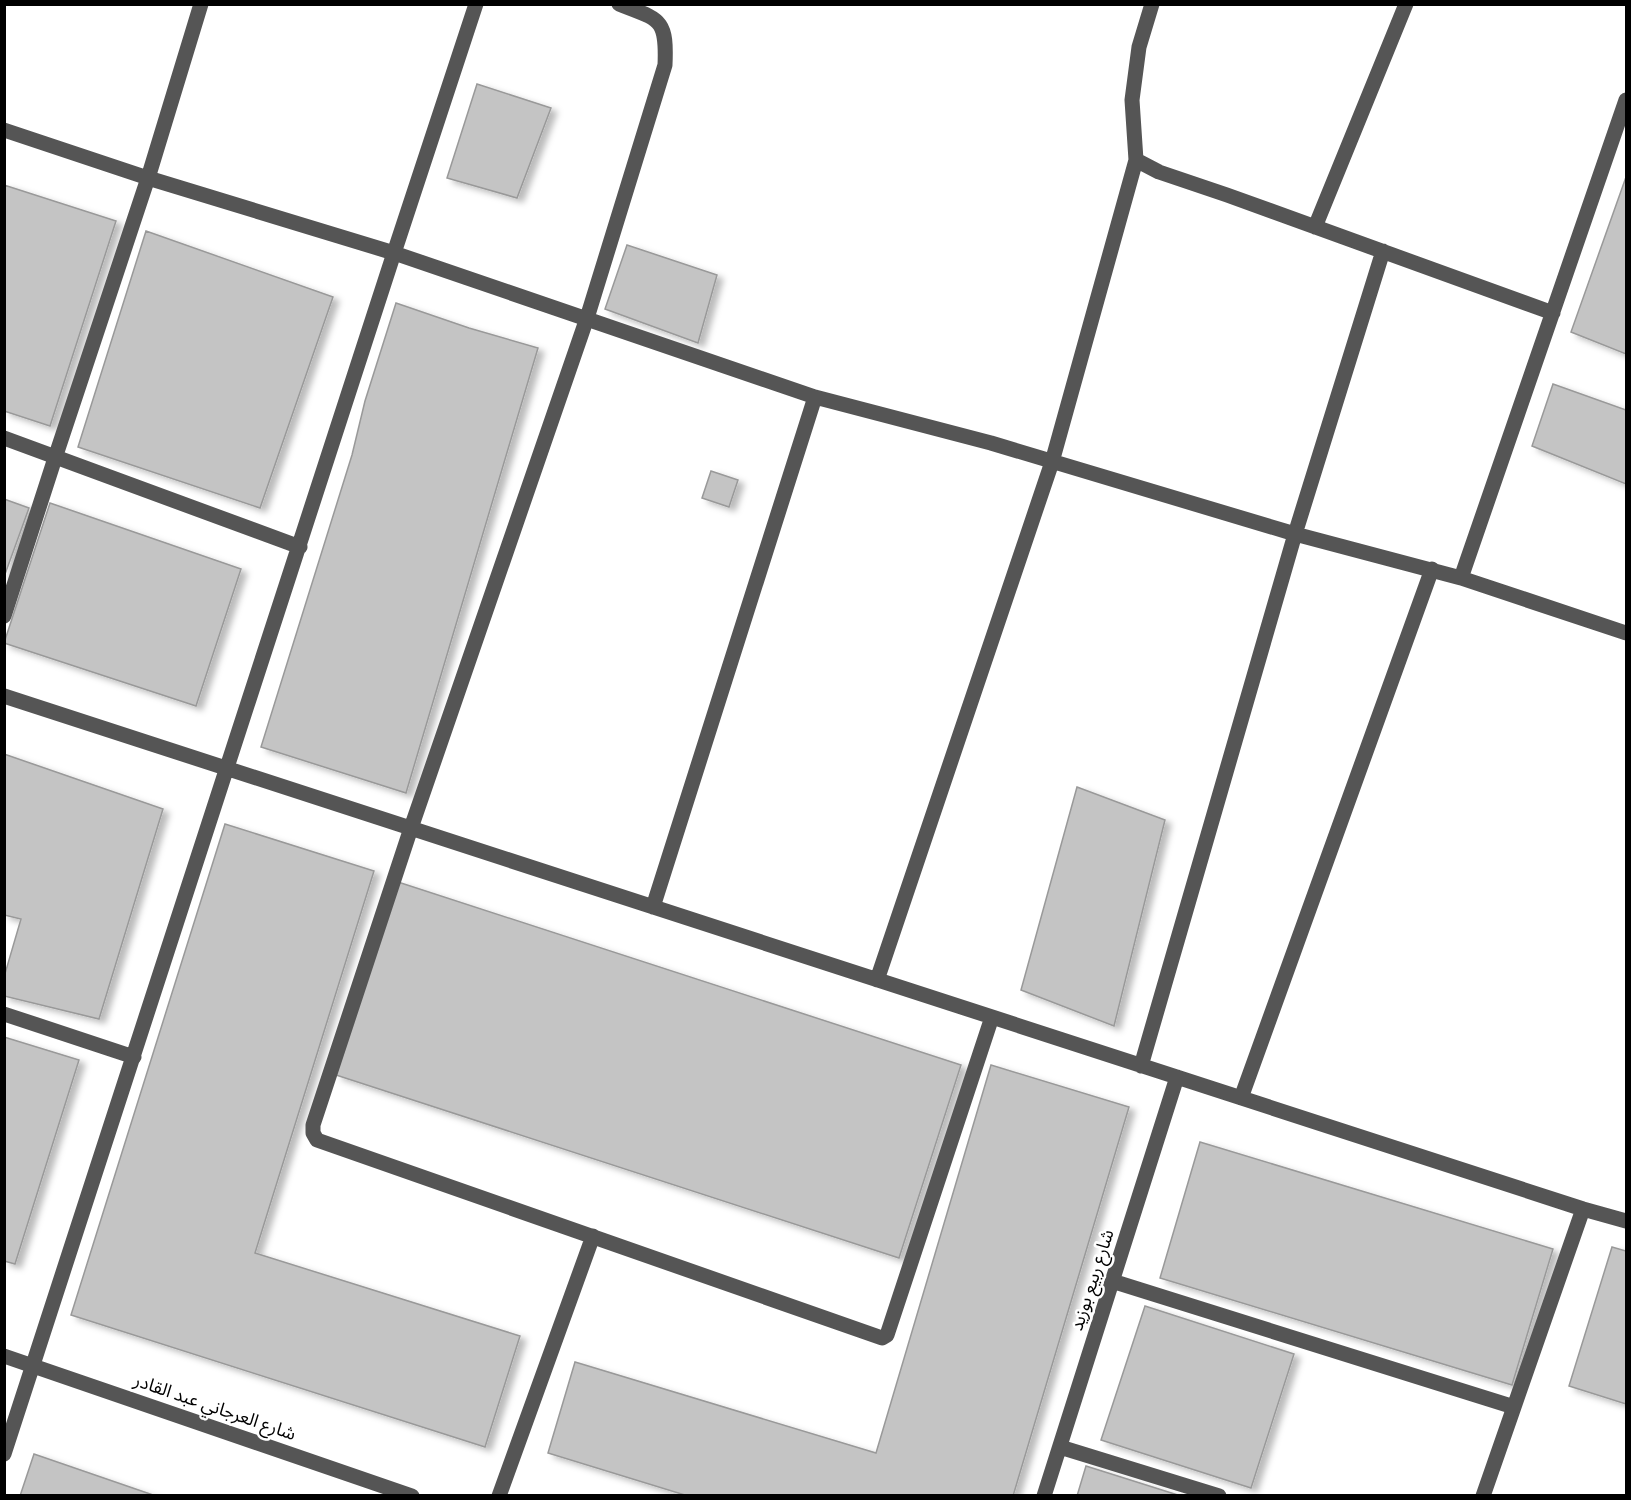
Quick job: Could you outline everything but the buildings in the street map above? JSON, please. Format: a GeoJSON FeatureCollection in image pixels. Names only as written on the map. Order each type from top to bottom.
{"type":"FeatureCollection","features":[{"type":"Feature","properties":{"kind":"street"},"geometry":{"type":"LineString","coordinates":[[4,616],[148,178],[201,4]]}},
{"type":"Feature","properties":{"kind":"street"},"geometry":{"type":"LineString","coordinates":[[4,1454],[476,4]]}},
{"type":"Feature","properties":{"kind":"street"},"geometry":{"type":"LineString","coordinates":[[619,4],[652,17],[663,28],[666,45],[665,65],[587,318],[411,828],[313,1133],[317,1140],[882,1338],[885,1337],[992,1017]]}},
{"type":"Feature","properties":{"kind":"street"},"geometry":{"type":"LineString","coordinates":[[877,980],[1052,462],[1136,160],[1132,100],[1139,47],[1152,4]]}},
{"type":"Feature","properties":{"kind":"street"},"geometry":{"type":"LineString","coordinates":[[1316,227],[1406,4]]}},
{"type":"Feature","properties":{"kind":"street"},"geometry":{"type":"LineString","coordinates":[[1461,578],[1626,100]]}},
{"type":"Feature","properties":{"kind":"street"},"geometry":{"type":"LineString","coordinates":[[4,130],[148,178],[394,253],[815,397],[980,441],[1294,534],[1432,569],[1626,633]]}},
{"type":"Feature","properties":{"kind":"street"},"geometry":{"type":"LineString","coordinates":[[1136,160],[1159,172],[1553,314]]}},
{"type":"Feature","properties":{"kind":"street"},"geometry":{"type":"LineString","coordinates":[[1141,1066],[1294,534],[1383,251]]}},
{"type":"Feature","properties":{"kind":"street"},"geometry":{"type":"LineString","coordinates":[[653,907],[815,397]]}},
{"type":"Feature","properties":{"kind":"street"},"geometry":{"type":"LineString","coordinates":[[4,438],[300,547]]}},
{"type":"Feature","properties":{"kind":"street"},"geometry":{"type":"LineString","coordinates":[[1241,1098],[1432,569]]}},
{"type":"Feature","properties":{"kind":"street"},"geometry":{"type":"LineString","coordinates":[[4,696],[1141,1066],[1626,1221]]}},
{"type":"Feature","properties":{"kind":"street"},"geometry":{"type":"LineString","coordinates":[[4,1014],[134,1057]]}},
{"type":"Feature","properties":{"kind":"street","name":"شارع ربيع بوزيد"},"geometry":{"type":"LineString","coordinates":[[1044,1496],[1177,1077]]}},
{"type":"Feature","properties":{"kind":"street"},"geometry":{"type":"LineString","coordinates":[[1483,1496],[1583,1209]]}},
{"type":"Feature","properties":{"kind":"street"},"geometry":{"type":"LineString","coordinates":[[499,1496],[593,1236]]}},
{"type":"Feature","properties":{"kind":"street"},"geometry":{"type":"LineString","coordinates":[[1112,1281],[1514,1407]]}},
{"type":"Feature","properties":{"kind":"street","name":"شارع العرجاني عبد القادر"},"geometry":{"type":"LineString","coordinates":[[4,1356],[412,1496]]}},
{"type":"Feature","properties":{"kind":"street"},"geometry":{"type":"LineString","coordinates":[[1060,1446],[1219,1496]]}}]}
